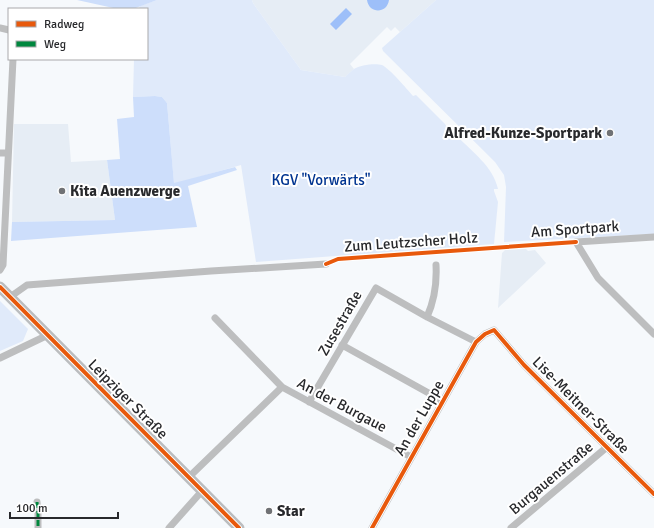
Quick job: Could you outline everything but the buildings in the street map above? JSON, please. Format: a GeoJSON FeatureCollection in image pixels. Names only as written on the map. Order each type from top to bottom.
{"type":"FeatureCollection","features":[{"type":"Feature","properties":{"kind":"street"},"geometry":{"type":"LineString","coordinates":[[0,270],[3,265],[13,60]]}},
{"type":"Feature","properties":{"kind":"street"},"geometry":{"type":"LineString","coordinates":[[0,153],[8,153]]}},
{"type":"Feature","properties":{"kind":"street","name":"Am Sportpark"},"geometry":{"type":"LineString","coordinates":[[654,237],[576,242],[598,278],[654,334]]}},
{"type":"Feature","properties":{"kind":"street","name":"Zum Leutzscher Holz"},"geometry":{"type":"LineString","coordinates":[[10,297],[27,285],[326,264]]}},
{"type":"Feature","properties":{"kind":"street"},"geometry":{"type":"LineString","coordinates":[[427,317],[433,304],[436,287],[436,264]]}},
{"type":"Feature","properties":{"kind":"street","name":"Leipziger Straße"},"geometry":{"type":"LineString","coordinates":[[0,287],[239,528]]}},
{"type":"Feature","properties":{"kind":"street","name":"Zusestraße"},"geometry":{"type":"LineString","coordinates":[[309,402],[376,288],[427,317],[476,342]]}},
{"type":"Feature","properties":{"kind":"street","name":"An der Burgaue"},"geometry":{"type":"LineString","coordinates":[[215,318],[282,387],[411,457]]}},
{"type":"Feature","properties":{"kind":"street","name":"An der Luppe"},"geometry":{"type":"LineString","coordinates":[[374,527],[411,457],[476,342],[485,334],[494,330]]}},
{"type":"Feature","properties":{"kind":"street","name":"Lise-Meitner-Straße"},"geometry":{"type":"LineString","coordinates":[[494,330],[524,365],[654,494]]}},
{"type":"Feature","properties":{"kind":"street"},"geometry":{"type":"LineString","coordinates":[[0,358],[48,335]]}},
{"type":"Feature","properties":{"kind":"street"},"geometry":{"type":"LineString","coordinates":[[342,345],[443,401]]}},
{"type":"Feature","properties":{"kind":"street","name":"An der Burgaue"},"geometry":{"type":"LineString","coordinates":[[189,477],[282,387]]}},
{"type":"Feature","properties":{"kind":"street","name":"Burgauenstraße"},"geometry":{"type":"LineString","coordinates":[[511,528],[607,447]]}},
{"type":"Feature","properties":{"kind":"street"},"geometry":{"type":"LineString","coordinates":[[169,528],[202,491]]}},
{"type":"Feature","properties":{"kind":"street"},"geometry":{"type":"LineString","coordinates":[[37,502],[38,528]]}},
{"type":"Feature","properties":{"kind":"shaded area"},"geometry":{"type":"Polygon","coordinates":[[[77,0],[157,0],[136,8],[113,8],[77,0]]]}},
{"type":"Feature","properties":{"kind":"shaded area"},"geometry":{"type":"Polygon","coordinates":[[[252,0],[436,0],[400,32],[395,27],[391,31],[387,27],[350,64],[354,69],[345,77],[301,70],[252,0]]]}},
{"type":"Feature","properties":{"kind":"shaded area"},"geometry":{"type":"Polygon","coordinates":[[[133,97],[162,97],[167,103],[174,183],[235,167],[237,170],[188,186],[197,227],[11,241],[12,222],[115,220],[107,160],[120,159],[117,119],[134,117],[133,97]]]}},
{"type":"Feature","properties":{"kind":"shaded area","name":"Kita Auenzwerge"},"geometry":{"type":"Polygon","coordinates":[[[14,124],[68,124],[71,162],[107,160],[115,220],[12,222],[14,124]]]}},
{"type":"Feature","properties":{"kind":"shaded area"},"geometry":{"type":"Polygon","coordinates":[[[526,249],[528,251],[535,250],[546,263],[498,308],[502,253],[505,250],[526,249]]]}},
{"type":"Feature","properties":{"kind":"green space","name":"KGV \"Vorwärts\""},"geometry":{"type":"Polygon","coordinates":[[[157,0],[252,0],[301,70],[345,77],[354,69],[364,65],[379,64],[385,67],[413,96],[416,95],[445,124],[453,137],[455,138],[457,136],[492,173],[498,189],[494,189],[498,202],[494,244],[256,262],[241,165],[174,184],[167,103],[162,97],[133,97],[134,60],[148,60],[148,8],[139,8],[140,6],[157,0]]]}},
{"type":"Feature","properties":{"kind":"green space"},"geometry":{"type":"Polygon","coordinates":[[[436,0],[654,0],[654,234],[504,242],[506,187],[504,175],[495,162],[383,51],[382,48],[436,0]]]}},
{"type":"Feature","properties":{"kind":"green space"},"geometry":{"type":"Polygon","coordinates":[[[0,301],[28,329],[23,341],[0,351],[0,301]]]}},
{"type":"Feature","properties":{"kind":"water"},"geometry":{"type":"Polygon","coordinates":[[[367,0],[389,0],[388,5],[382,10],[374,10],[368,5],[367,0]]]}},
{"type":"Feature","properties":{"kind":"water"},"geometry":{"type":"Polygon","coordinates":[[[346,8],[352,14],[336,30],[330,24],[346,8]]]}},
{"type":"Feature","properties":{"kind":"tram line"},"geometry":{"type":"LineString","coordinates":[[0,285],[241,528]]}},
{"type":"Feature","properties":{"kind":"marked path"},"geometry":{"type":"LineString","coordinates":[[37,502],[38,528]]}},
{"type":"Feature","properties":{"kind":"cycle path"},"geometry":{"type":"LineString","coordinates":[[326,264],[338,259],[576,242]]}},
{"type":"Feature","properties":{"kind":"cycle path"},"geometry":{"type":"LineString","coordinates":[[0,287],[239,528]]}},
{"type":"Feature","properties":{"kind":"cycle path"},"geometry":{"type":"LineString","coordinates":[[372,528],[476,342],[485,334],[494,330],[524,365],[654,494]]}},
{"type":"Feature","properties":{"kind":"place","name":"Alfred-Kunze-Sportpark"},"geometry":{"type":"Point","coordinates":[610,133]}},
{"type":"Feature","properties":{"kind":"place","name":"Kita Auenzwerge"},"geometry":{"type":"Point","coordinates":[62,191]}},
{"type":"Feature","properties":{"kind":"place","name":"Star"},"geometry":{"type":"Point","coordinates":[269,511]}}]}
